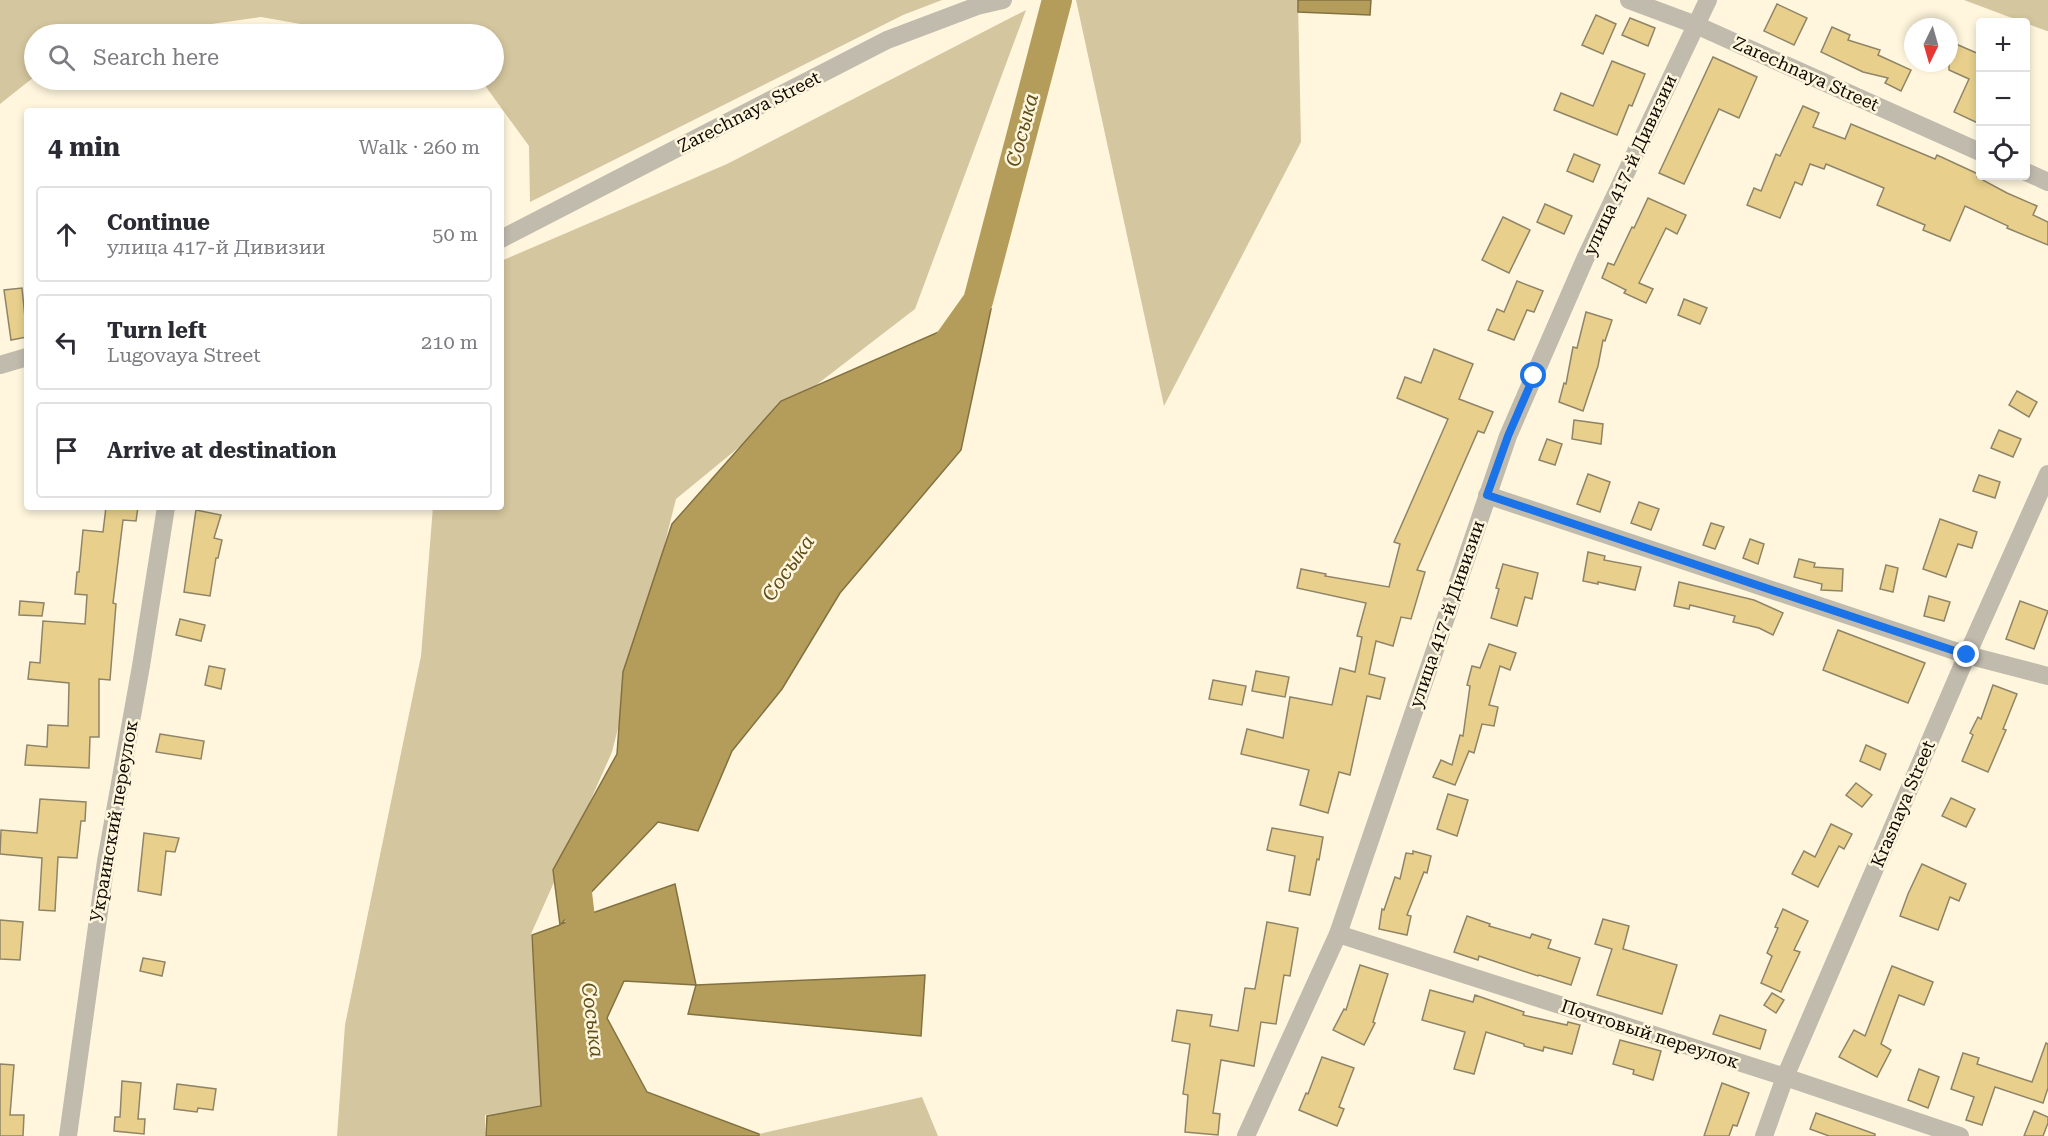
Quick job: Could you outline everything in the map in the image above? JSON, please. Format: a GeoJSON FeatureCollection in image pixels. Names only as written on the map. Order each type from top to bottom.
{"type":"FeatureCollection","features":[{"type":"Feature","properties":{"kind":"street","name":"Zarechnaya Street"},"geometry":{"type":"LineString","coordinates":[[504,237],[887,40],[977,6],[1003,0]]}},
{"type":"Feature","properties":{"kind":"street","name":"Zarechnaya Street"},"geometry":{"type":"LineString","coordinates":[[1629,0],[1696,25],[1976,150]]}},
{"type":"Feature","properties":{"kind":"street","name":"улица 417-й Дивизии"},"geometry":{"type":"LineString","coordinates":[[1246,1136],[1338,934],[1508,436],[1585,259],[1708,0]]}},
{"type":"Feature","properties":{"kind":"street"},"geometry":{"type":"LineString","coordinates":[[2030,174],[2048,182]]}},
{"type":"Feature","properties":{"kind":"street"},"geometry":{"type":"LineString","coordinates":[[0,365],[24,358]]}},
{"type":"Feature","properties":{"kind":"street","name":"Krasnaya Street"},"geometry":{"type":"LineString","coordinates":[[1764,1136],[1785,1077],[1967,655],[2048,474]]}},
{"type":"Feature","properties":{"kind":"street"},"geometry":{"type":"LineString","coordinates":[[1487,495],[1967,655],[2048,676]]}},
{"type":"Feature","properties":{"kind":"street","name":"Украинский переулок"},"geometry":{"type":"LineString","coordinates":[[68,1136],[106,861],[141,666],[166,510]]}},
{"type":"Feature","properties":{"kind":"street","name":"Почтовый переулок"},"geometry":{"type":"LineString","coordinates":[[1338,934],[1785,1077],[1960,1136]]}},
{"type":"Feature","properties":{"kind":"shaded area"},"geometry":{"type":"Polygon","coordinates":[[[0,0],[942,0],[903,15],[530,202],[529,146],[504,112],[504,108],[501,108],[488,90],[504,90],[504,24],[301,24],[261,17],[211,24],[24,24],[24,85],[0,104],[0,0]]]}},
{"type":"Feature","properties":{"kind":"shaded area"},"geometry":{"type":"Polygon","coordinates":[[[1076,0],[1298,0],[1301,142],[1164,406],[1076,0]]]}},
{"type":"Feature","properties":{"kind":"shaded area"},"geometry":{"type":"Polygon","coordinates":[[[1964,0],[2048,0],[2048,31],[2030,25],[2030,18],[2012,18],[1964,0]]]}},
{"type":"Feature","properties":{"kind":"shaded area"},"geometry":{"type":"Polygon","coordinates":[[[1026,10],[915,309],[794,402],[676,499],[612,752],[531,934],[544,1106],[485,1115],[485,1136],[337,1136],[345,1025],[421,656],[433,510],[504,510],[504,260],[727,164],[1026,10]]]}},
{"type":"Feature","properties":{"kind":"shaded area"},"geometry":{"type":"Polygon","coordinates":[[[922,1097],[938,1136],[759,1136],[759,1134],[922,1097]]]}},
{"type":"Feature","properties":{"kind":"water"},"geometry":{"type":"Polygon","coordinates":[[[1298,0],[1371,0],[1370,15],[1298,12],[1298,0]]]}},
{"type":"Feature","properties":{"kind":"water"},"geometry":{"type":"Polygon","coordinates":[[[991,309],[961,450],[840,593],[782,689],[732,751],[698,831],[658,822],[561,924],[675,884],[696,985],[624,981],[607,1018],[647,1092],[759,1134],[759,1136],[486,1136],[487,1116],[541,1106],[532,935],[560,925],[553,870],[617,754],[623,672],[672,524],[781,401],[991,309]]]}},
{"type":"Feature","properties":{"kind":"water"},"geometry":{"type":"Polygon","coordinates":[[[925,975],[921,1036],[688,1014],[696,985],[925,975]]]}},
{"type":"Feature","properties":{"kind":"building"},"geometry":{"type":"Polygon","coordinates":[[[1777,4],[1807,18],[1794,45],[1764,31],[1777,4]]]}},
{"type":"Feature","properties":{"kind":"building"},"geometry":{"type":"Polygon","coordinates":[[[1596,15],[1616,24],[1603,54],[1582,45],[1596,15]]]}},
{"type":"Feature","properties":{"kind":"building"},"geometry":{"type":"Polygon","coordinates":[[[1630,18],[1655,28],[1648,46],[1622,35],[1630,18]]]}},
{"type":"Feature","properties":{"kind":"building"},"geometry":{"type":"Polygon","coordinates":[[[1832,27],[1850,35],[1848,40],[1880,50],[1878,55],[1904,67],[1904,72],[1910,72],[1901,91],[1885,83],[1888,78],[1863,72],[1821,52],[1832,27]]]}},
{"type":"Feature","properties":{"kind":"building"},"geometry":{"type":"Polygon","coordinates":[[[1958,45],[1976,53],[1976,122],[1954,112],[1969,79],[1953,72],[1958,72],[1958,45]]]}},
{"type":"Feature","properties":{"kind":"building"},"geometry":{"type":"Polygon","coordinates":[[[1713,57],[1757,77],[1739,118],[1719,109],[1684,184],[1659,173],[1713,57]]]}},
{"type":"Feature","properties":{"kind":"building"},"geometry":{"type":"Polygon","coordinates":[[[1612,61],[1645,74],[1617,135],[1554,110],[1561,93],[1593,106],[1612,61]]]}},
{"type":"Feature","properties":{"kind":"building"},"geometry":{"type":"Polygon","coordinates":[[[1803,106],[1819,113],[1813,127],[1845,139],[1851,124],[1935,159],[1937,155],[1976,173],[1976,180],[1983,180],[2037,206],[2033,215],[2048,222],[2048,245],[2007,228],[2008,226],[1965,206],[1950,241],[1923,230],[1925,225],[1877,205],[1884,188],[1826,164],[1824,169],[1810,164],[1802,185],[1795,182],[1780,218],[1747,205],[1754,188],[1761,191],[1776,154],[1780,156],[1803,106]]]}},
{"type":"Feature","properties":{"kind":"building"},"geometry":{"type":"Polygon","coordinates":[[[1574,154],[1600,165],[1593,182],[1567,171],[1574,154]]]}},
{"type":"Feature","properties":{"kind":"building"},"geometry":{"type":"Polygon","coordinates":[[[1648,198],[1686,215],[1677,234],[1666,228],[1639,283],[1653,289],[1646,303],[1624,293],[1626,290],[1602,278],[1608,263],[1614,265],[1648,198]]]}},
{"type":"Feature","properties":{"kind":"building"},"geometry":{"type":"Polygon","coordinates":[[[1545,204],[1572,216],[1564,234],[1537,222],[1545,204]]]}},
{"type":"Feature","properties":{"kind":"building"},"geometry":{"type":"Polygon","coordinates":[[[1503,217],[1530,230],[1509,273],[1482,260],[1503,217]]]}},
{"type":"Feature","properties":{"kind":"building"},"geometry":{"type":"Polygon","coordinates":[[[1517,281],[1543,291],[1534,312],[1527,310],[1514,340],[1488,330],[1497,309],[1504,312],[1517,281]]]}},
{"type":"Feature","properties":{"kind":"building"},"geometry":{"type":"Polygon","coordinates":[[[22,288],[24,338],[11,340],[4,290],[22,288]]]}},
{"type":"Feature","properties":{"kind":"building"},"geometry":{"type":"Polygon","coordinates":[[[1684,299],[1707,308],[1700,324],[1678,315],[1684,299]]]}},
{"type":"Feature","properties":{"kind":"building"},"geometry":{"type":"Polygon","coordinates":[[[1586,312],[1612,320],[1605,341],[1603,340],[1598,366],[1583,411],[1559,402],[1564,383],[1566,384],[1573,347],[1577,348],[1586,312]]]}},
{"type":"Feature","properties":{"kind":"building"},"geometry":{"type":"Polygon","coordinates":[[[1434,349],[1473,364],[1459,399],[1493,412],[1484,433],[1478,431],[1417,570],[1425,572],[1411,619],[1401,617],[1393,646],[1376,641],[1369,674],[1385,678],[1380,699],[1367,696],[1350,775],[1339,772],[1328,813],[1300,805],[1309,770],[1241,754],[1247,729],[1283,738],[1290,697],[1332,705],[1340,668],[1355,672],[1362,637],[1357,636],[1366,603],[1297,588],[1301,569],[1326,574],[1325,576],[1389,587],[1400,544],[1394,542],[1448,419],[1397,398],[1405,377],[1421,383],[1434,349]]]}},
{"type":"Feature","properties":{"kind":"building"},"geometry":{"type":"Polygon","coordinates":[[[2017,391],[2037,402],[2029,417],[2009,405],[2017,391]]]}},
{"type":"Feature","properties":{"kind":"building"},"geometry":{"type":"Polygon","coordinates":[[[1574,420],[1603,424],[1601,444],[1572,439],[1574,420]]]}},
{"type":"Feature","properties":{"kind":"building"},"geometry":{"type":"Polygon","coordinates":[[[1999,430],[2021,439],[2013,457],[1991,448],[1999,430]]]}},
{"type":"Feature","properties":{"kind":"building"},"geometry":{"type":"Polygon","coordinates":[[[1547,439],[1562,444],[1555,465],[1539,460],[1547,439]]]}},
{"type":"Feature","properties":{"kind":"building"},"geometry":{"type":"Polygon","coordinates":[[[1588,474],[1610,482],[1600,512],[1577,504],[1588,474]]]}},
{"type":"Feature","properties":{"kind":"building"},"geometry":{"type":"Polygon","coordinates":[[[1979,475],[2000,482],[1995,498],[1973,491],[1979,475]]]}},
{"type":"Feature","properties":{"kind":"building"},"geometry":{"type":"Polygon","coordinates":[[[1639,502],[1659,509],[1651,530],[1631,523],[1639,502]]]}},
{"type":"Feature","properties":{"kind":"building"},"geometry":{"type":"Polygon","coordinates":[[[106,510],[138,510],[136,521],[123,520],[113,603],[116,604],[110,680],[99,679],[99,737],[90,737],[89,768],[25,765],[27,745],[47,747],[48,725],[68,726],[69,683],[28,679],[30,662],[40,663],[43,621],[85,624],[87,595],[75,594],[83,530],[103,532],[106,510]]]}},
{"type":"Feature","properties":{"kind":"building"},"geometry":{"type":"Polygon","coordinates":[[[196,510],[221,515],[214,538],[222,540],[218,558],[216,558],[210,596],[184,592],[196,510]]]}},
{"type":"Feature","properties":{"kind":"building"},"geometry":{"type":"Polygon","coordinates":[[[1940,519],[1977,532],[1972,548],[1958,544],[1946,577],[1923,569],[1940,519]]]}},
{"type":"Feature","properties":{"kind":"building"},"geometry":{"type":"Polygon","coordinates":[[[1711,523],[1724,527],[1715,549],[1703,545],[1711,523]]]}},
{"type":"Feature","properties":{"kind":"building"},"geometry":{"type":"Polygon","coordinates":[[[1750,539],[1764,544],[1758,564],[1743,558],[1750,539]]]}},
{"type":"Feature","properties":{"kind":"building"},"geometry":{"type":"Polygon","coordinates":[[[1588,552],[1605,556],[1604,560],[1641,567],[1635,590],[1583,581],[1588,552]]]}},
{"type":"Feature","properties":{"kind":"building"},"geometry":{"type":"Polygon","coordinates":[[[1799,559],[1815,563],[1814,567],[1843,569],[1842,591],[1821,590],[1822,584],[1794,577],[1799,559]]]}},
{"type":"Feature","properties":{"kind":"building"},"geometry":{"type":"Polygon","coordinates":[[[1503,564],[1538,573],[1532,599],[1525,597],[1517,626],[1491,618],[1503,564]]]}},
{"type":"Feature","properties":{"kind":"building"},"geometry":{"type":"Polygon","coordinates":[[[1886,565],[1898,568],[1893,592],[1880,589],[1886,565]]]}},
{"type":"Feature","properties":{"kind":"building"},"geometry":{"type":"Polygon","coordinates":[[[1679,582],[1754,600],[1783,613],[1773,635],[1759,628],[1733,622],[1735,616],[1690,605],[1689,609],[1674,606],[1679,582]]]}},
{"type":"Feature","properties":{"kind":"building"},"geometry":{"type":"Polygon","coordinates":[[[1929,596],[1950,602],[1944,621],[1924,616],[1929,596]]]}},
{"type":"Feature","properties":{"kind":"building"},"geometry":{"type":"Polygon","coordinates":[[[20,601],[44,603],[42,616],[19,615],[20,601]]]}},
{"type":"Feature","properties":{"kind":"building"},"geometry":{"type":"Polygon","coordinates":[[[2020,601],[2048,611],[2034,649],[2006,639],[2020,601]]]}},
{"type":"Feature","properties":{"kind":"building"},"geometry":{"type":"Polygon","coordinates":[[[180,619],[205,625],[201,641],[176,635],[180,619]]]}},
{"type":"Feature","properties":{"kind":"building"},"geometry":{"type":"Polygon","coordinates":[[[1838,630],[1925,663],[1908,703],[1823,670],[1838,630]]]}},
{"type":"Feature","properties":{"kind":"building"},"geometry":{"type":"Polygon","coordinates":[[[1489,644],[1516,653],[1510,670],[1500,666],[1489,705],[1498,707],[1494,726],[1482,724],[1474,753],[1469,751],[1455,785],[1433,777],[1441,760],[1452,765],[1460,735],[1463,736],[1470,686],[1467,685],[1472,666],[1480,668],[1489,644]]]}},
{"type":"Feature","properties":{"kind":"building"},"geometry":{"type":"Polygon","coordinates":[[[209,666],[225,669],[221,689],[205,685],[209,666]]]}},
{"type":"Feature","properties":{"kind":"building"},"geometry":{"type":"Polygon","coordinates":[[[1256,671],[1289,677],[1285,697],[1252,691],[1256,671]]]}},
{"type":"Feature","properties":{"kind":"building"},"geometry":{"type":"Polygon","coordinates":[[[1213,680],[1246,686],[1242,705],[1209,699],[1213,680]]]}},
{"type":"Feature","properties":{"kind":"building"},"geometry":{"type":"Polygon","coordinates":[[[1993,685],[2017,694],[2003,729],[2006,730],[1988,772],[1962,761],[1973,735],[1970,733],[1978,717],[1981,719],[1993,685]]]}},
{"type":"Feature","properties":{"kind":"building"},"geometry":{"type":"Polygon","coordinates":[[[160,734],[204,741],[201,759],[156,752],[160,734]]]}},
{"type":"Feature","properties":{"kind":"building"},"geometry":{"type":"Polygon","coordinates":[[[1866,745],[1886,754],[1880,770],[1860,761],[1866,745]]]}},
{"type":"Feature","properties":{"kind":"building"},"geometry":{"type":"Polygon","coordinates":[[[1856,783],[1872,795],[1862,807],[1846,795],[1856,783]]]}},
{"type":"Feature","properties":{"kind":"building"},"geometry":{"type":"Polygon","coordinates":[[[1448,794],[1468,800],[1457,836],[1437,829],[1448,794]]]}},
{"type":"Feature","properties":{"kind":"building"},"geometry":{"type":"Polygon","coordinates":[[[1951,798],[1975,809],[1966,827],[1942,816],[1951,798]]]}},
{"type":"Feature","properties":{"kind":"building"},"geometry":{"type":"Polygon","coordinates":[[[40,799],[86,802],[85,821],[81,821],[77,858],[58,857],[55,911],[39,910],[42,858],[0,854],[1,830],[37,833],[40,799]]]}},
{"type":"Feature","properties":{"kind":"building"},"geometry":{"type":"Polygon","coordinates":[[[1831,824],[1852,834],[1844,849],[1839,846],[1818,887],[1792,874],[1804,851],[1815,857],[1831,824]]]}},
{"type":"Feature","properties":{"kind":"building"},"geometry":{"type":"Polygon","coordinates":[[[1272,828],[1323,837],[1310,895],[1289,891],[1295,856],[1267,850],[1272,828]]]}},
{"type":"Feature","properties":{"kind":"building"},"geometry":{"type":"Polygon","coordinates":[[[144,833],[179,838],[175,852],[166,851],[161,895],[138,891],[144,833]]]}},
{"type":"Feature","properties":{"kind":"building"},"geometry":{"type":"Polygon","coordinates":[[[1413,851],[1431,856],[1427,873],[1424,872],[1407,915],[1411,916],[1407,935],[1379,929],[1382,909],[1384,910],[1395,877],[1400,879],[1406,853],[1413,854],[1413,851]]]}},
{"type":"Feature","properties":{"kind":"building"},"geometry":{"type":"Polygon","coordinates":[[[1922,864],[1966,884],[1959,901],[1950,897],[1938,930],[1900,916],[1922,864]]]}},
{"type":"Feature","properties":{"kind":"building"},"geometry":{"type":"Polygon","coordinates":[[[1783,909],[1808,921],[1794,950],[1800,952],[1781,992],[1761,983],[1772,956],[1767,953],[1783,909]]]}},
{"type":"Feature","properties":{"kind":"building"},"geometry":{"type":"Polygon","coordinates":[[[1467,916],[1490,924],[1489,926],[1530,938],[1532,934],[1551,940],[1548,948],[1580,958],[1571,985],[1479,956],[1478,960],[1454,952],[1467,916]]]}},
{"type":"Feature","properties":{"kind":"building"},"geometry":{"type":"Polygon","coordinates":[[[1603,919],[1629,926],[1623,949],[1677,965],[1662,1014],[1597,995],[1612,949],[1595,944],[1603,919]]]}},
{"type":"Feature","properties":{"kind":"building"},"geometry":{"type":"Polygon","coordinates":[[[0,920],[23,922],[20,960],[0,959],[0,920]]]}},
{"type":"Feature","properties":{"kind":"building"},"geometry":{"type":"Polygon","coordinates":[[[1267,922],[1298,928],[1290,976],[1284,975],[1276,1024],[1261,1022],[1254,1066],[1221,1060],[1213,1113],[1220,1114],[1218,1135],[1185,1132],[1188,1095],[1183,1094],[1190,1044],[1172,1041],[1177,1010],[1212,1015],[1210,1026],[1238,1031],[1245,988],[1255,989],[1267,922]]]}},
{"type":"Feature","properties":{"kind":"building"},"geometry":{"type":"Polygon","coordinates":[[[143,958],[165,962],[162,976],[140,971],[143,958]]]}},
{"type":"Feature","properties":{"kind":"building"},"geometry":{"type":"Polygon","coordinates":[[[1360,965],[1388,974],[1373,1022],[1375,1023],[1364,1045],[1333,1030],[1344,1009],[1346,1010],[1360,965]]]}},
{"type":"Feature","properties":{"kind":"building"},"geometry":{"type":"Polygon","coordinates":[[[1892,966],[1933,982],[1924,1005],[1899,995],[1881,1044],[1891,1050],[1877,1077],[1839,1057],[1854,1030],[1865,1036],[1892,966]]]}},
{"type":"Feature","properties":{"kind":"building"},"geometry":{"type":"Polygon","coordinates":[[[1430,990],[1473,1002],[1475,995],[1524,1012],[1523,1015],[1567,1025],[1568,1022],[1580,1025],[1572,1054],[1544,1047],[1543,1051],[1486,1032],[1474,1074],[1454,1069],[1465,1032],[1422,1020],[1430,990]]]}},
{"type":"Feature","properties":{"kind":"building"},"geometry":{"type":"Polygon","coordinates":[[[1772,993],[1784,1000],[1776,1013],[1764,1005],[1772,993]]]}},
{"type":"Feature","properties":{"kind":"building"},"geometry":{"type":"Polygon","coordinates":[[[1720,1015],[1766,1030],[1760,1049],[1713,1034],[1720,1015]]]}},
{"type":"Feature","properties":{"kind":"building"},"geometry":{"type":"Polygon","coordinates":[[[1620,1040],[1661,1051],[1653,1080],[1633,1074],[1634,1070],[1613,1064],[1620,1040]]]}},
{"type":"Feature","properties":{"kind":"building"},"geometry":{"type":"Polygon","coordinates":[[[2046,1043],[2048,1044],[2048,1088],[2043,1103],[1995,1087],[1982,1125],[1966,1120],[1974,1097],[1951,1089],[1963,1053],[1979,1058],[1977,1064],[2032,1082],[2046,1043]]]}},
{"type":"Feature","properties":{"kind":"building"},"geometry":{"type":"Polygon","coordinates":[[[1322,1057],[1354,1068],[1339,1107],[1344,1109],[1337,1126],[1299,1110],[1306,1093],[1308,1094],[1322,1057]]]}},
{"type":"Feature","properties":{"kind":"building"},"geometry":{"type":"Polygon","coordinates":[[[0,1064],[14,1065],[10,1115],[24,1115],[23,1136],[0,1136],[0,1064]]]}},
{"type":"Feature","properties":{"kind":"building"},"geometry":{"type":"Polygon","coordinates":[[[1919,1069],[1939,1077],[1928,1108],[1908,1100],[1919,1069]]]}},
{"type":"Feature","properties":{"kind":"building"},"geometry":{"type":"Polygon","coordinates":[[[122,1081],[141,1083],[138,1119],[145,1119],[144,1134],[114,1131],[115,1117],[120,1117],[122,1081]]]}},
{"type":"Feature","properties":{"kind":"building"},"geometry":{"type":"Polygon","coordinates":[[[1722,1083],[1749,1093],[1737,1126],[1733,1125],[1729,1136],[1704,1136],[1722,1083]]]}},
{"type":"Feature","properties":{"kind":"building"},"geometry":{"type":"Polygon","coordinates":[[[177,1084],[216,1089],[213,1110],[198,1108],[197,1112],[174,1109],[177,1084]]]}},
{"type":"Feature","properties":{"kind":"building"},"geometry":{"type":"Polygon","coordinates":[[[2034,1111],[2048,1117],[2043,1136],[2024,1136],[2034,1111]]]}},
{"type":"Feature","properties":{"kind":"building"},"geometry":{"type":"Polygon","coordinates":[[[1816,1113],[1875,1134],[1875,1136],[1829,1136],[1810,1129],[1816,1113]]]}},
{"type":"Feature","properties":{"kind":"waterway","name":"Сосыка"},"geometry":{"type":"LineString","coordinates":[[941,353],[978,301],[1057,0]]}},
{"type":"Feature","properties":{"kind":"waterway","name":"Сосыка"},"geometry":{"type":"LineString","coordinates":[[576,867],[574,869],[585,958]]}},
{"type":"Feature","properties":{"kind":"route"},"geometry":{"type":"LineString","coordinates":[[1534,376],[1508,436],[1487,495],[1967,655]]}}]}
